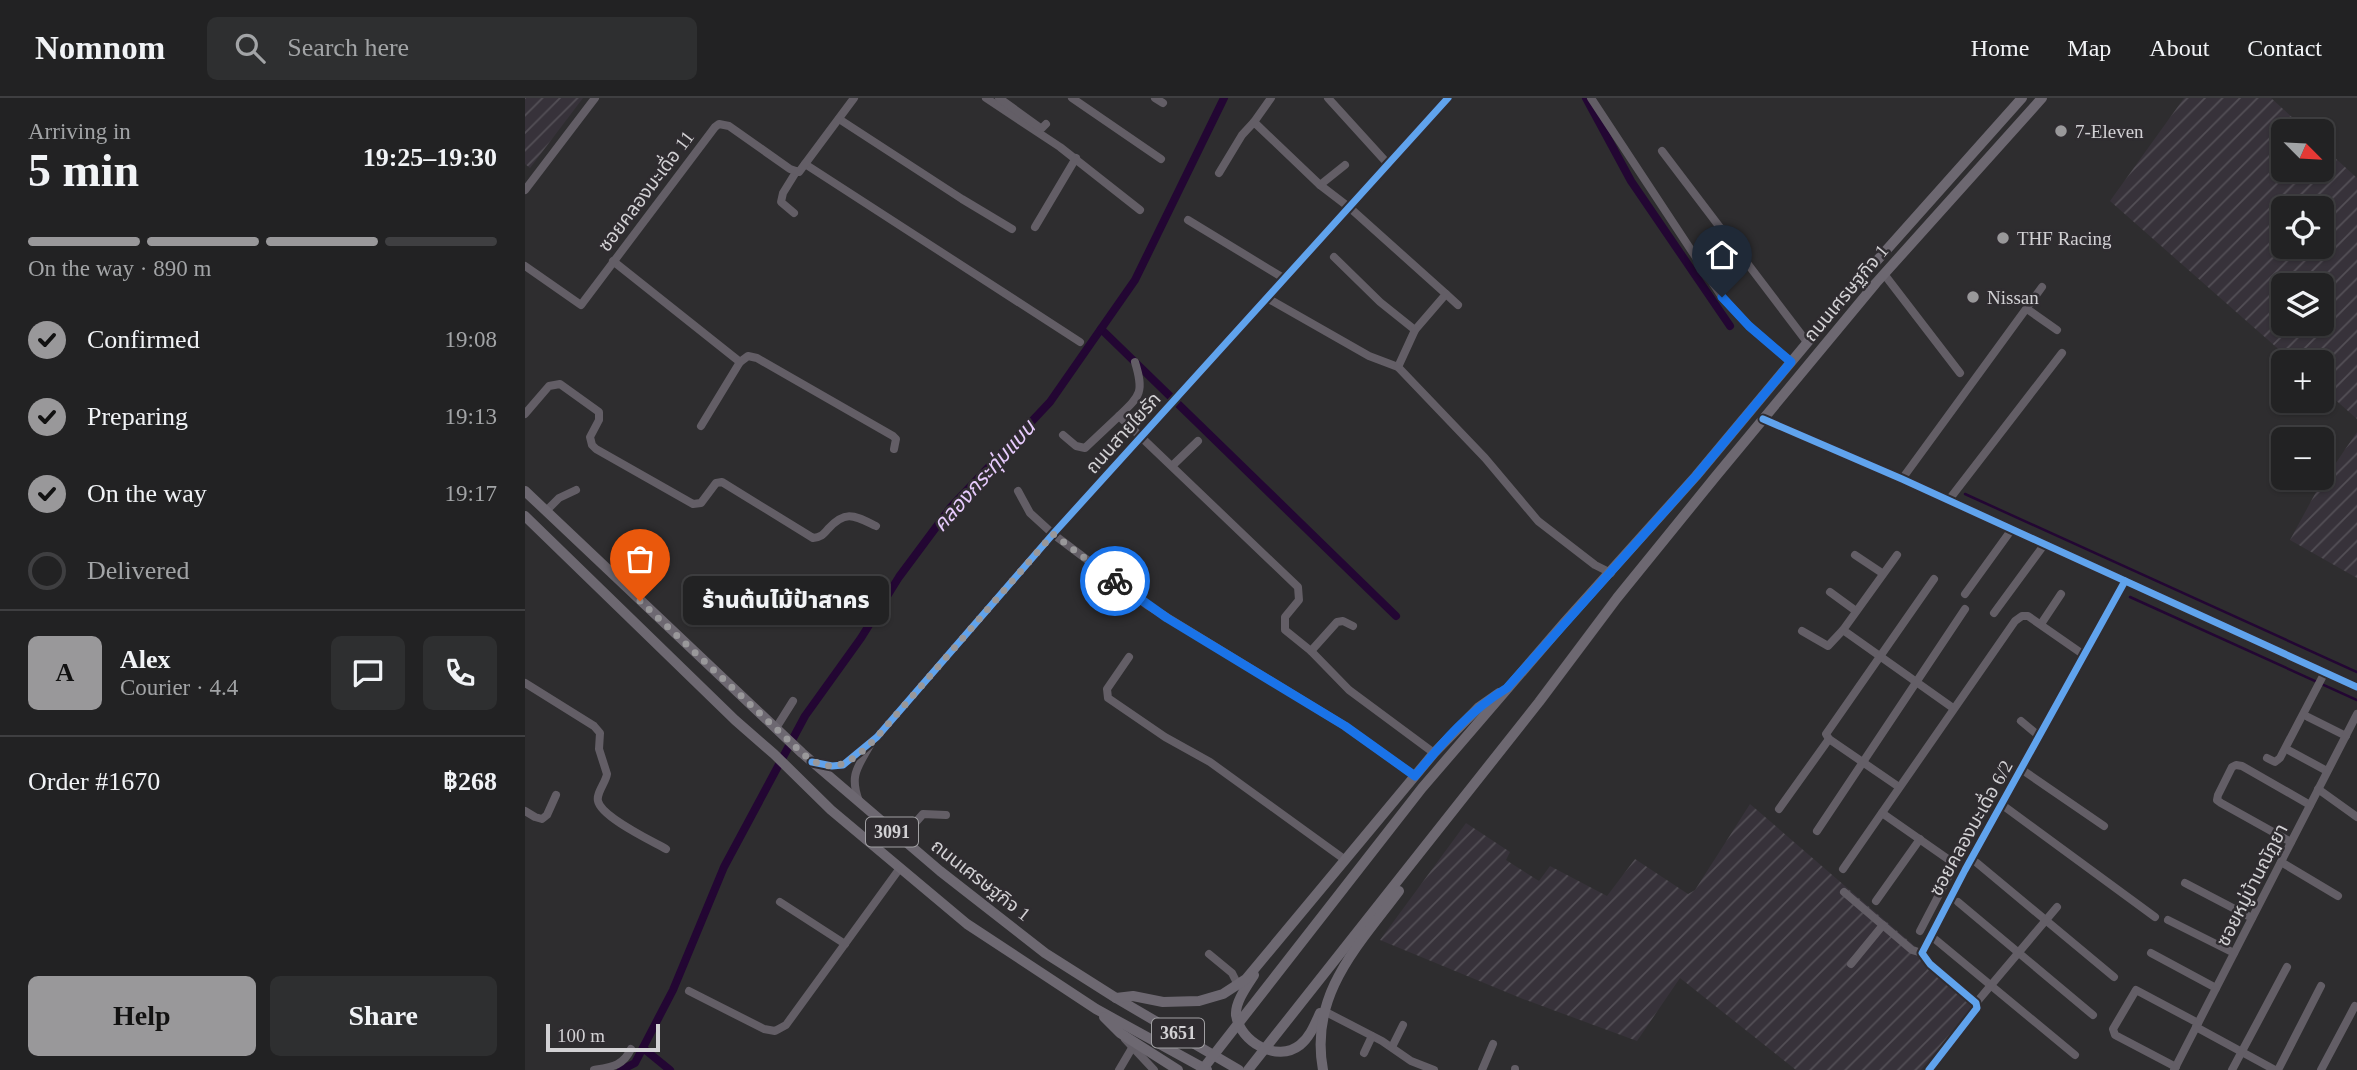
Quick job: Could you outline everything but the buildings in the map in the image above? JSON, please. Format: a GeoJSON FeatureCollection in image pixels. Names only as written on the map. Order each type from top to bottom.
{"type":"FeatureCollection","features":[{"type":"Feature","properties":{"kind":"main road","name":"ถนนเศรษฐกิจ 1"},"geometry":{"type":"LineString","coordinates":[[1202,1070],[1422,788],[1507,688],[1696,476],[1865,274],[2022,98]]}},
{"type":"Feature","properties":{"kind":"main road","name":"ถนนเศรษฐกิจ 1"},"geometry":{"type":"LineString","coordinates":[[1248,1070],[1527,717],[1617,598],[1763,419],[1876,283],[2042,98]]}},
{"type":"Feature","properties":{"kind":"main road"},"geometry":{"type":"LineString","coordinates":[[1865,274],[1876,283]]}},
{"type":"Feature","properties":{"kind":"main road","name":"ถนนเศรษฐกิจ 1"},"geometry":{"type":"LineString","coordinates":[[525,491],[788,740],[861,805],[1045,953],[1116,998]]}},
{"type":"Feature","properties":{"kind":"main road","name":"3091"},"geometry":{"type":"LineString","coordinates":[[525,516],[831,810],[967,924],[1096,1009],[1120,1033],[1178,1070]]}},
{"type":"Feature","properties":{"kind":"main road","name":"3091"},"geometry":{"type":"LineString","coordinates":[[1116,998],[1133,996],[1163,1002],[1199,1001],[1223,994],[1238,985],[1268,955],[1344,859],[1434,753],[1479,707],[1507,688]]}},
{"type":"Feature","properties":{"kind":"main road"},"geometry":{"type":"LineString","coordinates":[[1268,955],[1245,990],[1236,1014],[1243,1033],[1259,1046],[1286,1053],[1300,1045],[1311,1032],[1351,954],[1510,747],[1527,717]]}},
{"type":"Feature","properties":{"kind":"main road"},"geometry":{"type":"LineString","coordinates":[[1323,1070],[1319,1048],[1324,1011],[1330,992]]}},
{"type":"Feature","properties":{"kind":"main road","name":"3651"},"geometry":{"type":"LineString","coordinates":[[1116,998],[1239,1070]]}},
{"type":"Feature","properties":{"kind":"main road","name":"3651"},"geometry":{"type":"LineString","coordinates":[[1096,1009],[1207,1070]]}},
{"type":"Feature","properties":{"kind":"street"},"geometry":{"type":"LineString","coordinates":[[525,190],[595,98]]}},
{"type":"Feature","properties":{"kind":"street"},"geometry":{"type":"LineString","coordinates":[[794,213],[781,202],[783,192],[854,98]]}},
{"type":"Feature","properties":{"kind":"street"},"geometry":{"type":"LineString","coordinates":[[986,98],[1076,158],[1140,210]]}},
{"type":"Feature","properties":{"kind":"street"},"geometry":{"type":"LineString","coordinates":[[999,98],[1039,127],[1047,124]]}},
{"type":"Feature","properties":{"kind":"street"},"geometry":{"type":"LineString","coordinates":[[1072,98],[1161,159]]}},
{"type":"Feature","properties":{"kind":"street"},"geometry":{"type":"LineString","coordinates":[[1155,98],[1163,103]]}},
{"type":"Feature","properties":{"kind":"street"},"geometry":{"type":"LineString","coordinates":[[1219,173],[1242,135],[1271,98]]}},
{"type":"Feature","properties":{"kind":"street"},"geometry":{"type":"LineString","coordinates":[[1328,98],[1388,164]]}},
{"type":"Feature","properties":{"kind":"street","name":"ถนนสายใยรัก"},"geometry":{"type":"LineString","coordinates":[[861,805],[854,779],[856,769],[872,743],[1053,534],[1448,98]]}},
{"type":"Feature","properties":{"kind":"street"},"geometry":{"type":"LineString","coordinates":[[1591,98],[1722,297],[1749,326],[1791,362]]}},
{"type":"Feature","properties":{"kind":"street"},"geometry":{"type":"LineString","coordinates":[[839,119],[962,200],[1012,229]]}},
{"type":"Feature","properties":{"kind":"street"},"geometry":{"type":"LineString","coordinates":[[1254,121],[1320,185],[1350,208],[1458,305]]}},
{"type":"Feature","properties":{"kind":"street","name":"ซอยคลองมะเดื่อ 11"},"geometry":{"type":"LineString","coordinates":[[525,266],[580,305],[719,124],[729,126],[796,172]]}},
{"type":"Feature","properties":{"kind":"street"},"geometry":{"type":"LineString","coordinates":[[1662,151],[1807,342]]}},
{"type":"Feature","properties":{"kind":"street"},"geometry":{"type":"LineString","coordinates":[[1035,227],[1076,158]]}},
{"type":"Feature","properties":{"kind":"street"},"geometry":{"type":"LineString","coordinates":[[805,164],[1080,342]]}},
{"type":"Feature","properties":{"kind":"street"},"geometry":{"type":"LineString","coordinates":[[1320,185],[1345,165]]}},
{"type":"Feature","properties":{"kind":"street"},"geometry":{"type":"LineString","coordinates":[[1188,220],[1285,279]]}},
{"type":"Feature","properties":{"kind":"street"},"geometry":{"type":"LineString","coordinates":[[1334,257],[1386,307],[1415,330]]}},
{"type":"Feature","properties":{"kind":"street"},"geometry":{"type":"LineString","coordinates":[[613,261],[740,362]]}},
{"type":"Feature","properties":{"kind":"street"},"geometry":{"type":"LineString","coordinates":[[1884,274],[1961,373]]}},
{"type":"Feature","properties":{"kind":"street"},"geometry":{"type":"LineString","coordinates":[[1902,479],[2042,288]]}},
{"type":"Feature","properties":{"kind":"street"},"geometry":{"type":"LineString","coordinates":[[1398,367],[1415,330],[1446,294]]}},
{"type":"Feature","properties":{"kind":"street"},"geometry":{"type":"LineString","coordinates":[[1267,298],[1369,356],[1398,367],[1485,458],[1538,521],[1595,565],[1611,573]]}},
{"type":"Feature","properties":{"kind":"street"},"geometry":{"type":"LineString","coordinates":[[2027,309],[2057,330]]}},
{"type":"Feature","properties":{"kind":"street"},"geometry":{"type":"LineString","coordinates":[[1948,501],[2062,353]]}},
{"type":"Feature","properties":{"kind":"street"},"geometry":{"type":"LineString","coordinates":[[701,426],[740,362],[748,356],[757,358],[894,436],[897,439],[894,449]]}},
{"type":"Feature","properties":{"kind":"street"},"geometry":{"type":"LineString","coordinates":[[1063,435],[1076,446],[1085,448],[1136,400],[1141,388],[1135,362]]}},
{"type":"Feature","properties":{"kind":"street"},"geometry":{"type":"LineString","coordinates":[[525,414],[549,386],[560,384],[599,412],[599,420],[590,437],[596,449],[692,504],[701,503],[716,483],[722,482],[813,538],[824,534],[834,523],[847,516],[854,516],[876,526]]}},
{"type":"Feature","properties":{"kind":"street"},"geometry":{"type":"LineString","coordinates":[[1119,416],[1298,587],[1299,600],[1285,617],[1285,629],[1349,690],[1434,753]]}},
{"type":"Feature","properties":{"kind":"street"},"geometry":{"type":"LineString","coordinates":[[1763,419],[1902,479],[2357,687]]}},
{"type":"Feature","properties":{"kind":"street"},"geometry":{"type":"LineString","coordinates":[[1172,466],[1198,441]]}},
{"type":"Feature","properties":{"kind":"street"},"geometry":{"type":"LineString","coordinates":[[546,511],[559,498],[576,490]]}},
{"type":"Feature","properties":{"kind":"street"},"geometry":{"type":"LineString","coordinates":[[1018,491],[1030,513],[1053,534],[1147,605],[1345,726],[1415,776]]}},
{"type":"Feature","properties":{"kind":"street"},"geometry":{"type":"LineString","coordinates":[[1965,594],[2012,529]]}},
{"type":"Feature","properties":{"kind":"street"},"geometry":{"type":"LineString","coordinates":[[1994,613],[2044,545]]}},
{"type":"Feature","properties":{"kind":"street"},"geometry":{"type":"LineString","coordinates":[[1856,555],[1882,573]]}},
{"type":"Feature","properties":{"kind":"street"},"geometry":{"type":"LineString","coordinates":[[1803,631],[1828,646],[1843,630],[1897,555]]}},
{"type":"Feature","properties":{"kind":"street"},"geometry":{"type":"LineString","coordinates":[[1899,787],[1829,739],[1826,734],[1934,579]]}},
{"type":"Feature","properties":{"kind":"street","name":"ซอยคลองมะเดื่อ 6/2"},"geometry":{"type":"LineString","coordinates":[[1922,953],[2125,581]]}},
{"type":"Feature","properties":{"kind":"street"},"geometry":{"type":"LineString","coordinates":[[1830,592],[1856,611]]}},
{"type":"Feature","properties":{"kind":"street"},"geometry":{"type":"LineString","coordinates":[[2041,624],[2061,594]]}},
{"type":"Feature","properties":{"kind":"street"},"geometry":{"type":"LineString","coordinates":[[1818,831],[1965,609]]}},
{"type":"Feature","properties":{"kind":"street"},"geometry":{"type":"LineString","coordinates":[[1843,869],[2015,621],[2022,616],[2028,616],[2084,655]]}},
{"type":"Feature","properties":{"kind":"street"},"geometry":{"type":"LineString","coordinates":[[1311,651],[1337,622],[1343,621],[1353,626]]}},
{"type":"Feature","properties":{"kind":"street"},"geometry":{"type":"LineString","coordinates":[[1843,630],[1953,709]]}},
{"type":"Feature","properties":{"kind":"street"},"geometry":{"type":"LineString","coordinates":[[1129,657],[1107,689],[1108,698],[1165,737],[1210,762],[1344,859]]}},
{"type":"Feature","properties":{"kind":"street"},"geometry":{"type":"LineString","coordinates":[[2267,758],[2275,762],[2280,758],[2325,672]]}},
{"type":"Feature","properties":{"kind":"street"},"geometry":{"type":"LineString","coordinates":[[525,683],[594,726],[600,733],[599,750],[607,774],[598,796],[600,804],[604,811],[666,849]]}},
{"type":"Feature","properties":{"kind":"street"},"geometry":{"type":"LineString","coordinates":[[776,728],[793,701]]}},
{"type":"Feature","properties":{"kind":"street","name":"ซอยหมู่บ้านณัฏยา"},"geometry":{"type":"LineString","coordinates":[[2175,1068],[2357,714]]}},
{"type":"Feature","properties":{"kind":"street"},"geometry":{"type":"LineString","coordinates":[[2308,717],[2346,736]]}},
{"type":"Feature","properties":{"kind":"street"},"geometry":{"type":"LineString","coordinates":[[2021,721],[2039,736]]}},
{"type":"Feature","properties":{"kind":"street"},"geometry":{"type":"LineString","coordinates":[[1779,809],[1829,739]]}},
{"type":"Feature","properties":{"kind":"street","name":"ถนนสายใยรัก"},"geometry":{"type":"LineString","coordinates":[[812,762],[843,765],[872,743]]}},
{"type":"Feature","properties":{"kind":"street"},"geometry":{"type":"LineString","coordinates":[[2290,751],[2327,771]]}},
{"type":"Feature","properties":{"kind":"street"},"geometry":{"type":"LineString","coordinates":[[2291,842],[2217,800],[2232,767],[2236,765],[2310,805]]}},
{"type":"Feature","properties":{"kind":"street"},"geometry":{"type":"LineString","coordinates":[[2021,769],[2104,825]]}},
{"type":"Feature","properties":{"kind":"street"},"geometry":{"type":"LineString","coordinates":[[2318,789],[2357,817]]}},
{"type":"Feature","properties":{"kind":"street"},"geometry":{"type":"LineString","coordinates":[[525,811],[542,819],[547,815],[556,795]]}},
{"type":"Feature","properties":{"kind":"street"},"geometry":{"type":"LineString","coordinates":[[2001,804],[2155,917]]}},
{"type":"Feature","properties":{"kind":"street"},"geometry":{"type":"LineString","coordinates":[[1882,813],[1955,864],[1920,931]]}},
{"type":"Feature","properties":{"kind":"street"},"geometry":{"type":"LineString","coordinates":[[901,839],[923,814],[946,815]]}},
{"type":"Feature","properties":{"kind":"street"},"geometry":{"type":"LineString","coordinates":[[1876,901],[1920,839]]}},
{"type":"Feature","properties":{"kind":"street"},"geometry":{"type":"LineString","coordinates":[[2281,862],[2338,896]]}},
{"type":"Feature","properties":{"kind":"street"},"geometry":{"type":"LineString","coordinates":[[1977,863],[2113,977]]}},
{"type":"Feature","properties":{"kind":"street"},"geometry":{"type":"LineString","coordinates":[[689,991],[764,1030],[775,1031],[786,1025],[900,868]]}},
{"type":"Feature","properties":{"kind":"street"},"geometry":{"type":"LineString","coordinates":[[2185,883],[2252,918]]}},
{"type":"Feature","properties":{"kind":"street"},"geometry":{"type":"LineString","coordinates":[[1844,892],[1912,950],[1922,953],[1930,964],[1976,1003]]}},
{"type":"Feature","properties":{"kind":"street"},"geometry":{"type":"LineString","coordinates":[[780,902],[845,944]]}},
{"type":"Feature","properties":{"kind":"street"},"geometry":{"type":"LineString","coordinates":[[1958,902],[2094,1015]]}},
{"type":"Feature","properties":{"kind":"street"},"geometry":{"type":"LineString","coordinates":[[1929,1070],[1976,1011],[1976,1003],[2057,907]]}},
{"type":"Feature","properties":{"kind":"street"},"geometry":{"type":"LineString","coordinates":[[2168,920],[2234,953]]}},
{"type":"Feature","properties":{"kind":"street"},"geometry":{"type":"LineString","coordinates":[[1851,964],[1883,925]]}},
{"type":"Feature","properties":{"kind":"street"},"geometry":{"type":"LineString","coordinates":[[1936,940],[2075,1055]]}},
{"type":"Feature","properties":{"kind":"street"},"geometry":{"type":"LineString","coordinates":[[2151,953],[2216,988]]}},
{"type":"Feature","properties":{"kind":"street"},"geometry":{"type":"LineString","coordinates":[[1209,954],[1235,977],[1238,985]]}},
{"type":"Feature","properties":{"kind":"street"},"geometry":{"type":"LineString","coordinates":[[2232,1070],[2287,967]]}},
{"type":"Feature","properties":{"kind":"street"},"geometry":{"type":"LineString","coordinates":[[2175,1068],[2115,1035],[2113,1029],[2136,990],[2276,1070],[2321,986]]}},
{"type":"Feature","properties":{"kind":"street"},"geometry":{"type":"LineString","coordinates":[[2321,1070],[2355,1006]]}},
{"type":"Feature","properties":{"kind":"street"},"geometry":{"type":"LineString","coordinates":[[1324,1011],[1373,1036],[1411,1061],[1434,1070]]}},
{"type":"Feature","properties":{"kind":"street"},"geometry":{"type":"LineString","coordinates":[[1392,1048],[1403,1026]]}},
{"type":"Feature","properties":{"kind":"street"},"geometry":{"type":"LineString","coordinates":[[1120,1033],[1154,1070]]}},
{"type":"Feature","properties":{"kind":"street"},"geometry":{"type":"LineString","coordinates":[[1364,1053],[1373,1036]]}},
{"type":"Feature","properties":{"kind":"street"},"geometry":{"type":"LineString","coordinates":[[1482,1070],[1493,1044]]}},
{"type":"Feature","properties":{"kind":"street"},"geometry":{"type":"LineString","coordinates":[[1119,1070],[1132,1048]]}},
{"type":"Feature","properties":{"kind":"street"},"geometry":{"type":"LineString","coordinates":[[594,1070],[622,1063],[631,1049]]}},
{"type":"Feature","properties":{"kind":"shaded area"},"geometry":{"type":"Polygon","coordinates":[[[525,98],[583,98],[530,168],[525,164],[525,98]]]}},
{"type":"Feature","properties":{"kind":"shaded area"},"geometry":{"type":"Polygon","coordinates":[[[2184,98],[2271,98],[2294,119],[2271,119],[2271,182],[2335,182],[2335,158],[2357,178],[2357,419],[2334,399],[2334,350],[2279,350],[2110,201],[2184,98]]]}},
{"type":"Feature","properties":{"kind":"shaded area"},"geometry":{"type":"Polygon","coordinates":[[[2357,432],[2357,578],[2290,540],[2317,490],[2334,490],[2334,466],[2357,432]]]}},
{"type":"Feature","properties":{"kind":"shaded area"},"geometry":{"type":"Polygon","coordinates":[[[1750,804],[1917,948],[1973,1006],[1921,1070],[1796,1070],[1680,978],[1637,1041],[1523,999],[1380,940],[1466,823],[1510,852],[1506,860],[1539,881],[1550,866],[1607,896],[1635,859],[1688,894],[1695,890],[1750,804]]]}},
{"type":"Feature","properties":{"kind":"waterway","name":"คลองกระทุ่มแบน"},"geometry":{"type":"LineString","coordinates":[[621,1070],[635,1063],[673,990],[724,867],[805,716],[861,638],[899,577],[951,507],[1050,402],[1135,280],[1224,98]]}},
{"type":"Feature","properties":{"kind":"waterway"},"geometry":{"type":"LineString","coordinates":[[1586,98],[1631,181],[1730,326]]}},
{"type":"Feature","properties":{"kind":"waterway"},"geometry":{"type":"LineString","coordinates":[[1101,329],[1396,616]]}},
{"type":"Feature","properties":{"kind":"waterway"},"geometry":{"type":"LineString","coordinates":[[1965,494],[2357,672]]}},
{"type":"Feature","properties":{"kind":"waterway"},"geometry":{"type":"LineString","coordinates":[[2130,597],[2357,700]]}},
{"type":"Feature","properties":{"kind":"waterway"},"geometry":{"type":"LineString","coordinates":[[643,1048],[670,1070]]}},
{"type":"Feature","properties":{"kind":"cycle path"},"geometry":{"type":"LineString","coordinates":[[812,762],[843,765],[877,737],[1053,534],[1448,98]]}},
{"type":"Feature","properties":{"kind":"cycle path"},"geometry":{"type":"LineString","coordinates":[[1763,419],[1902,479],[2357,687]]}},
{"type":"Feature","properties":{"kind":"cycle path"},"geometry":{"type":"LineString","coordinates":[[1929,1070],[1977,1008],[1976,1003],[1930,964],[1922,953],[2125,581]]}},
{"type":"Feature","properties":{"kind":"way so far"},"geometry":{"type":"LineString","coordinates":[[640,601],[812,762],[832,766],[843,765],[872,743],[1053,534],[1115,581]]}},
{"type":"Feature","properties":{"kind":"place","name":"7-Eleven"},"geometry":{"type":"Point","coordinates":[2061,131]}},
{"type":"Feature","properties":{"kind":"place","name":"THF Racing"},"geometry":{"type":"Point","coordinates":[2003,238]}},
{"type":"Feature","properties":{"kind":"place","name":"Nissan"},"geometry":{"type":"Point","coordinates":[1973,297]}},
{"type":"Feature","properties":{"kind":"place","name":"ร้านต้นไม้ป้าสาคร"},"geometry":{"type":"Point","coordinates":[640,601]}},
{"type":"Feature","properties":{"kind":"route"},"geometry":{"type":"LineString","coordinates":[[1115,581],[1147,605],[1234,660],[1313,705],[1415,776],[1479,707],[1507,688],[1696,476],[1791,362],[1749,326],[1722,297]]}}]}
